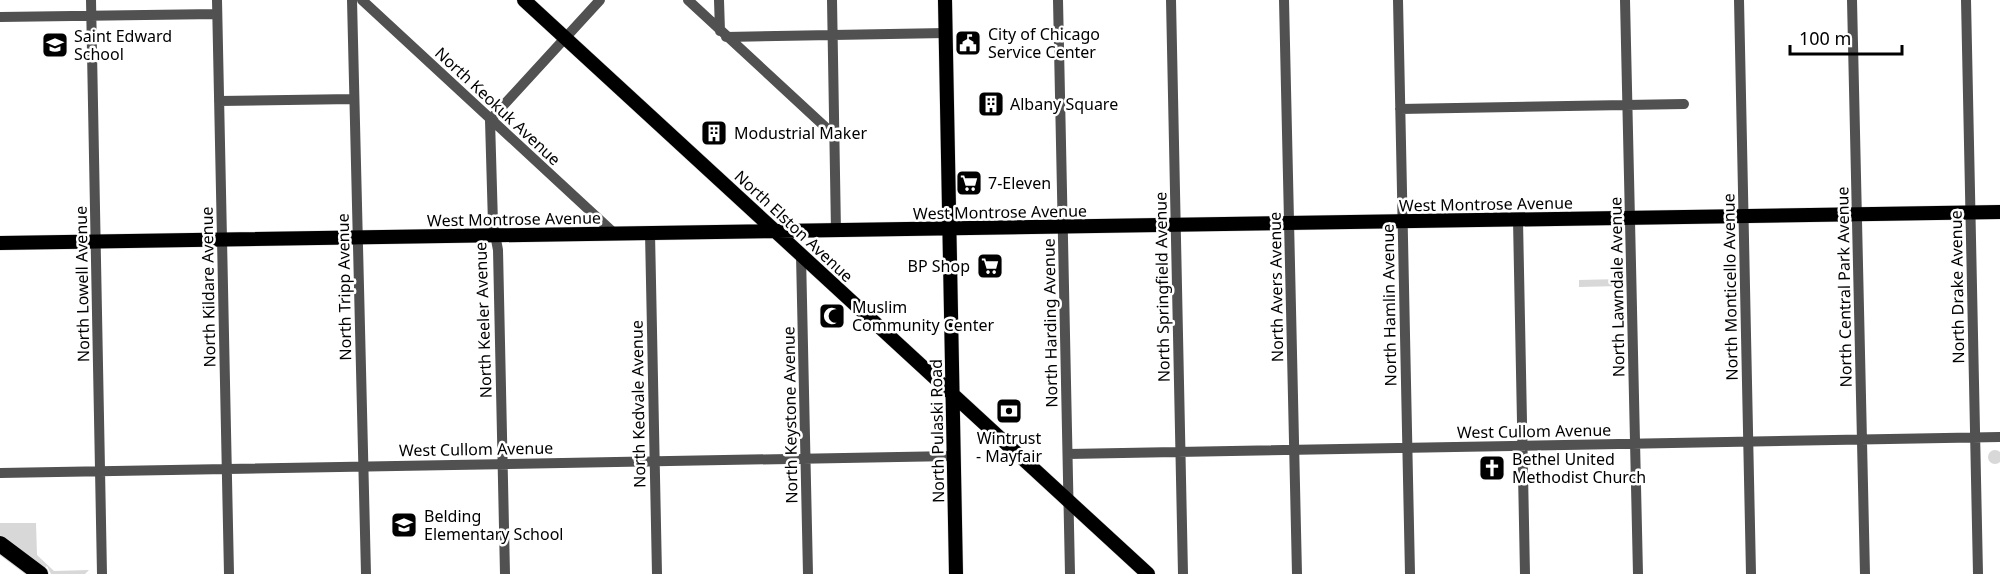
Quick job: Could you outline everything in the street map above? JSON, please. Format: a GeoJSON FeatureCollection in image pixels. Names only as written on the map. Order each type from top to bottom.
{"type":"FeatureCollection","features":[{"type":"Feature","properties":{"kind":"highway"},"geometry":{"type":"LineString","coordinates":[[0,544],[40,574]]}},
{"type":"Feature","properties":{"kind":"main road","name":"North Elston Avenue"},"geometry":{"type":"LineString","coordinates":[[524,0],[1148,574]]}},
{"type":"Feature","properties":{"kind":"main road","name":"North Pulaski Road"},"geometry":{"type":"LineString","coordinates":[[945,0],[956,574]]}},
{"type":"Feature","properties":{"kind":"main road","name":"West Montrose Avenue"},"geometry":{"type":"LineString","coordinates":[[0,243],[2000,212]]}},
{"type":"Feature","properties":{"kind":"street","name":"North Lowell Avenue"},"geometry":{"type":"LineString","coordinates":[[91,0],[97,242],[99,572]]}},
{"type":"Feature","properties":{"kind":"street","name":"North Kildare Avenue"},"geometry":{"type":"LineString","coordinates":[[217,0],[229,574]]}},
{"type":"Feature","properties":{"kind":"street","name":"North Tripp Avenue"},"geometry":{"type":"LineString","coordinates":[[352,0],[366,574]]}},
{"type":"Feature","properties":{"kind":"street","name":"North Keokuk Avenue"},"geometry":{"type":"LineString","coordinates":[[362,0],[615,234]]}},
{"type":"Feature","properties":{"kind":"street"},"geometry":{"type":"LineString","coordinates":[[490,120],[600,0]]}},
{"type":"Feature","properties":{"kind":"street"},"geometry":{"type":"LineString","coordinates":[[688,0],[835,136]]}},
{"type":"Feature","properties":{"kind":"street"},"geometry":{"type":"LineString","coordinates":[[719,0],[723,34]]}},
{"type":"Feature","properties":{"kind":"street"},"geometry":{"type":"LineString","coordinates":[[832,0],[836,231]]}},
{"type":"Feature","properties":{"kind":"street","name":"North Harding Avenue"},"geometry":{"type":"LineString","coordinates":[[1058,0],[1070,574]]}},
{"type":"Feature","properties":{"kind":"street","name":"North Springfield Avenue"},"geometry":{"type":"LineString","coordinates":[[1171,0],[1184,574]]}},
{"type":"Feature","properties":{"kind":"street","name":"North Avers Avenue"},"geometry":{"type":"LineString","coordinates":[[1284,0],[1297,574]]}},
{"type":"Feature","properties":{"kind":"street","name":"North Hamlin Avenue"},"geometry":{"type":"LineString","coordinates":[[1398,0],[1410,574]]}},
{"type":"Feature","properties":{"kind":"street","name":"North Lawndale Avenue"},"geometry":{"type":"LineString","coordinates":[[1625,0],[1638,574]]}},
{"type":"Feature","properties":{"kind":"street","name":"North Monticello Avenue"},"geometry":{"type":"LineString","coordinates":[[1739,0],[1751,574]]}},
{"type":"Feature","properties":{"kind":"street","name":"North Central Park Avenue"},"geometry":{"type":"LineString","coordinates":[[1852,0],[1865,574]]}},
{"type":"Feature","properties":{"kind":"street","name":"North Drake Avenue"},"geometry":{"type":"LineString","coordinates":[[1966,0],[1978,574]]}},
{"type":"Feature","properties":{"kind":"street"},"geometry":{"type":"LineString","coordinates":[[0,17],[217,14]]}},
{"type":"Feature","properties":{"kind":"street"},"geometry":{"type":"LineString","coordinates":[[723,34],[946,33]]}},
{"type":"Feature","properties":{"kind":"street"},"geometry":{"type":"LineString","coordinates":[[219,101],[354,99]]}},
{"type":"Feature","properties":{"kind":"street"},"geometry":{"type":"LineString","coordinates":[[1400,109],[1684,104]]}},
{"type":"Feature","properties":{"kind":"street","name":"North Keeler Avenue"},"geometry":{"type":"LineString","coordinates":[[490,120],[495,236],[498,250],[505,574]]}},
{"type":"Feature","properties":{"kind":"street"},"geometry":{"type":"LineString","coordinates":[[1518,220],[1525,574]]}},
{"type":"Feature","properties":{"kind":"street","name":"North Kedvale Avenue"},"geometry":{"type":"LineString","coordinates":[[650,233],[657,574]]}},
{"type":"Feature","properties":{"kind":"street","name":"North Keystone Avenue"},"geometry":{"type":"LineString","coordinates":[[801,255],[808,574]]}},
{"type":"Feature","properties":{"kind":"street","name":"West Cullom Avenue"},"geometry":{"type":"LineString","coordinates":[[1068,454],[2000,437]]}},
{"type":"Feature","properties":{"kind":"street","name":"West Cullom Avenue"},"geometry":{"type":"LineString","coordinates":[[0,473],[953,456]]}},
{"type":"Feature","properties":{"kind":"shaded area"},"geometry":{"type":"Polygon","coordinates":[[[1620,279],[1620,286],[1579,287],[1579,280],[1620,279]]]}},
{"type":"Feature","properties":{"kind":"shaded area"},"geometry":{"type":"Polygon","coordinates":[[[1995,450],[2000,452],[2002,457],[2000,462],[1995,464],[1990,462],[1988,457],[1990,452],[1995,450]]]}},
{"type":"Feature","properties":{"kind":"shaded area"},"geometry":{"type":"Polygon","coordinates":[[[0,523],[36,523],[37,555],[54,571],[89,570],[85,574],[51,574],[47,566],[44,569],[0,536],[0,523]]]}},
{"type":"Feature","properties":{"kind":"place","name":"City of Chicago Service Center"},"geometry":{"type":"Point","coordinates":[968,43]}},
{"type":"Feature","properties":{"kind":"place","name":"Saint Edward School"},"geometry":{"type":"Point","coordinates":[55,45]}},
{"type":"Feature","properties":{"kind":"place","name":"Albany Square"},"geometry":{"type":"Point","coordinates":[991,104]}},
{"type":"Feature","properties":{"kind":"place","name":"Modustrial Maker"},"geometry":{"type":"Point","coordinates":[714,133]}},
{"type":"Feature","properties":{"kind":"place","name":"7-Eleven"},"geometry":{"type":"Point","coordinates":[969,183]}},
{"type":"Feature","properties":{"kind":"place","name":"BP Shop"},"geometry":{"type":"Point","coordinates":[990,266]}},
{"type":"Feature","properties":{"kind":"place","name":"Muslim Community Center"},"geometry":{"type":"Point","coordinates":[832,316]}},
{"type":"Feature","properties":{"kind":"place","name":"Wintrust - Mayfair"},"geometry":{"type":"Point","coordinates":[1009,411]}},
{"type":"Feature","properties":{"kind":"place","name":"Bethel United Methodist Church"},"geometry":{"type":"Point","coordinates":[1492,468]}},
{"type":"Feature","properties":{"kind":"place","name":"Belding Elementary School"},"geometry":{"type":"Point","coordinates":[404,525]}}]}
